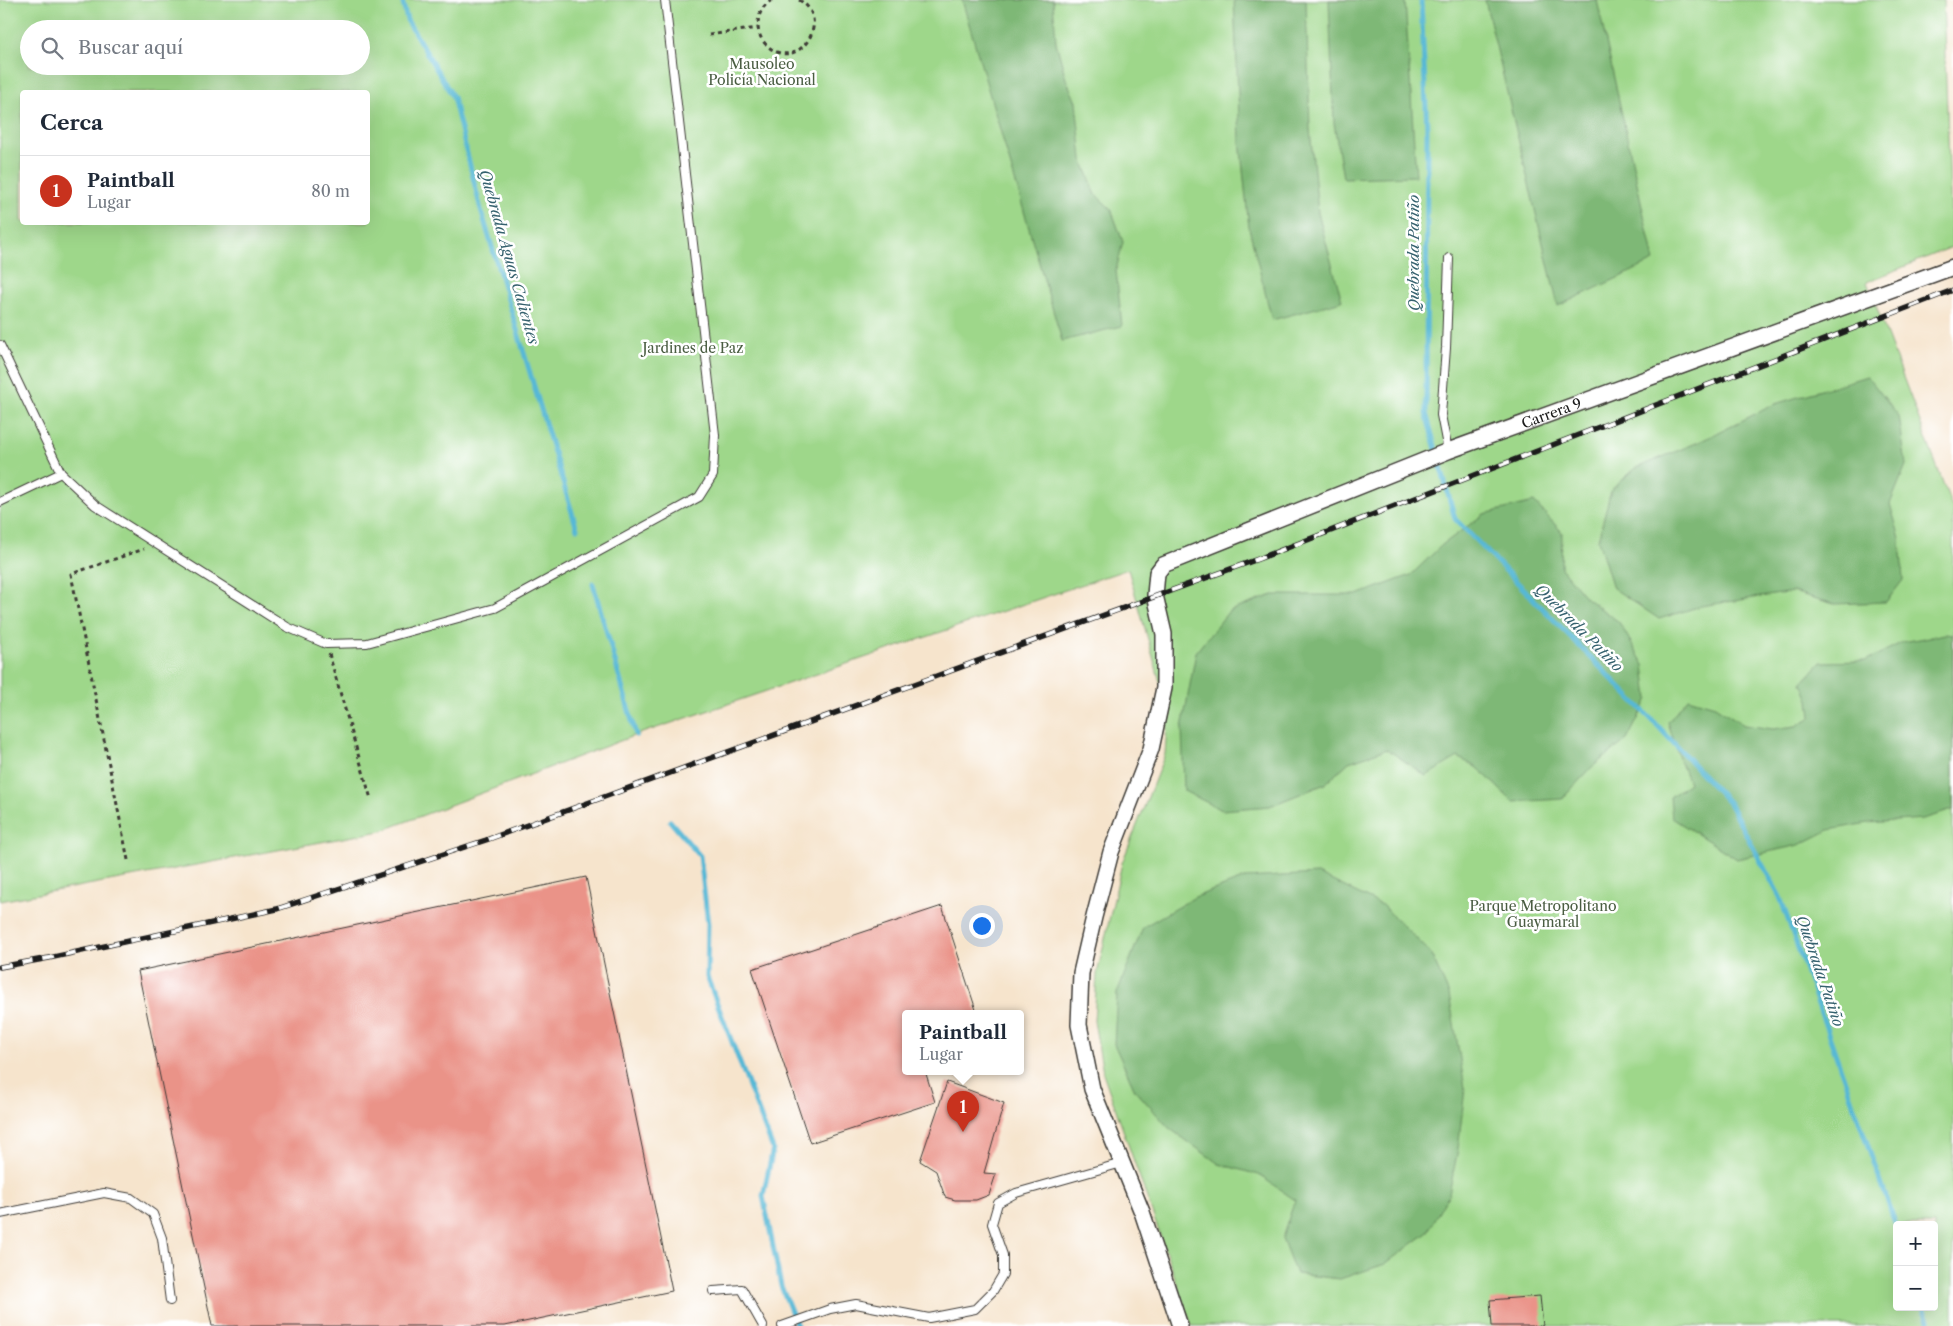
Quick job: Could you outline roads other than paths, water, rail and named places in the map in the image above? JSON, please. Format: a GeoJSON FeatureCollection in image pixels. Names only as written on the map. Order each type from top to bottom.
{"type":"FeatureCollection","features":[{"type":"Feature","properties":{"kind":"street","name":"Carrera 9"},"geometry":{"type":"LineString","coordinates":[[1122,1163],[1092,1089],[1079,1025],[1081,973],[1111,852],[1151,749],[1164,688],[1164,634],[1155,595],[1157,573],[1163,565],[1448,451],[1953,267]]}},
{"type":"Feature","properties":{"kind":"street"},"geometry":{"type":"LineString","coordinates":[[1122,1163],[1142,1212],[1180,1326]]}},
{"type":"Feature","properties":{"kind":"lane"},"geometry":{"type":"LineString","coordinates":[[0,346],[61,473],[95,505],[287,627],[326,644],[367,643],[494,608],[691,502],[699,497],[712,475],[715,435],[664,0]]}},
{"type":"Feature","properties":{"kind":"lane"},"geometry":{"type":"LineString","coordinates":[[1448,451],[1441,415],[1446,348],[1449,258]]}},
{"type":"Feature","properties":{"kind":"lane"},"geometry":{"type":"LineString","coordinates":[[0,502],[61,473]]}},
{"type":"Feature","properties":{"kind":"lane"},"geometry":{"type":"LineString","coordinates":[[782,1326],[830,1309],[856,1304],[929,1318],[975,1309],[993,1292],[1003,1274],[1003,1255],[992,1224],[998,1203],[1016,1193],[1122,1163]]}},
{"type":"Feature","properties":{"kind":"lane"},"geometry":{"type":"LineString","coordinates":[[0,1214],[104,1193],[131,1198],[153,1214],[159,1230],[170,1301]]}},
{"type":"Feature","properties":{"kind":"lane"},"geometry":{"type":"LineString","coordinates":[[713,1291],[742,1289],[763,1326]]}},
{"type":"Feature","properties":{"kind":"waterway","name":"Quebrada Aguas Calientes"},"geometry":{"type":"LineString","coordinates":[[402,0],[407,20],[453,97],[481,210],[577,529]]}},
{"type":"Feature","properties":{"kind":"waterway","name":"Quebrada Patiño"},"geometry":{"type":"LineString","coordinates":[[1421,0],[1427,129],[1426,413],[1455,519],[1657,725],[1729,803],[1780,897],[1895,1221]]}},
{"type":"Feature","properties":{"kind":"waterway"},"geometry":{"type":"LineString","coordinates":[[593,584],[636,735]]}},
{"type":"Feature","properties":{"kind":"waterway","name":"Quebrada Aguas Calientes"},"geometry":{"type":"LineString","coordinates":[[670,821],[700,856],[708,924],[707,977],[773,1149],[763,1196],[781,1286],[797,1326]]}},
{"type":"Feature","properties":{"kind":"waterway","name":"Quebrada Patiño"},"geometry":{"type":"LineString","coordinates":[[1926,1311],[1929,1320]]}},
{"type":"Feature","properties":{"kind":"railway"},"geometry":{"type":"LineString","coordinates":[[0,967],[277,909],[486,840],[1258,559],[1953,290]]}},
{"type":"Feature","properties":{"kind":"place","name":"Paintball"},"geometry":{"type":"Point","coordinates":[963,1132]}},
{"type":"Feature","properties":{"kind":"park label","name":"Mausoleo Policía Nacional"},"geometry":{"type":"Point","coordinates":[762,72]}},
{"type":"Feature","properties":{"kind":"park label","name":"Jardines de Paz"},"geometry":{"type":"Point","coordinates":[693,348]}},
{"type":"Feature","properties":{"kind":"park label","name":"Parque Metropolitano Guaymaral"},"geometry":{"type":"Point","coordinates":[1543,914]}}]}
